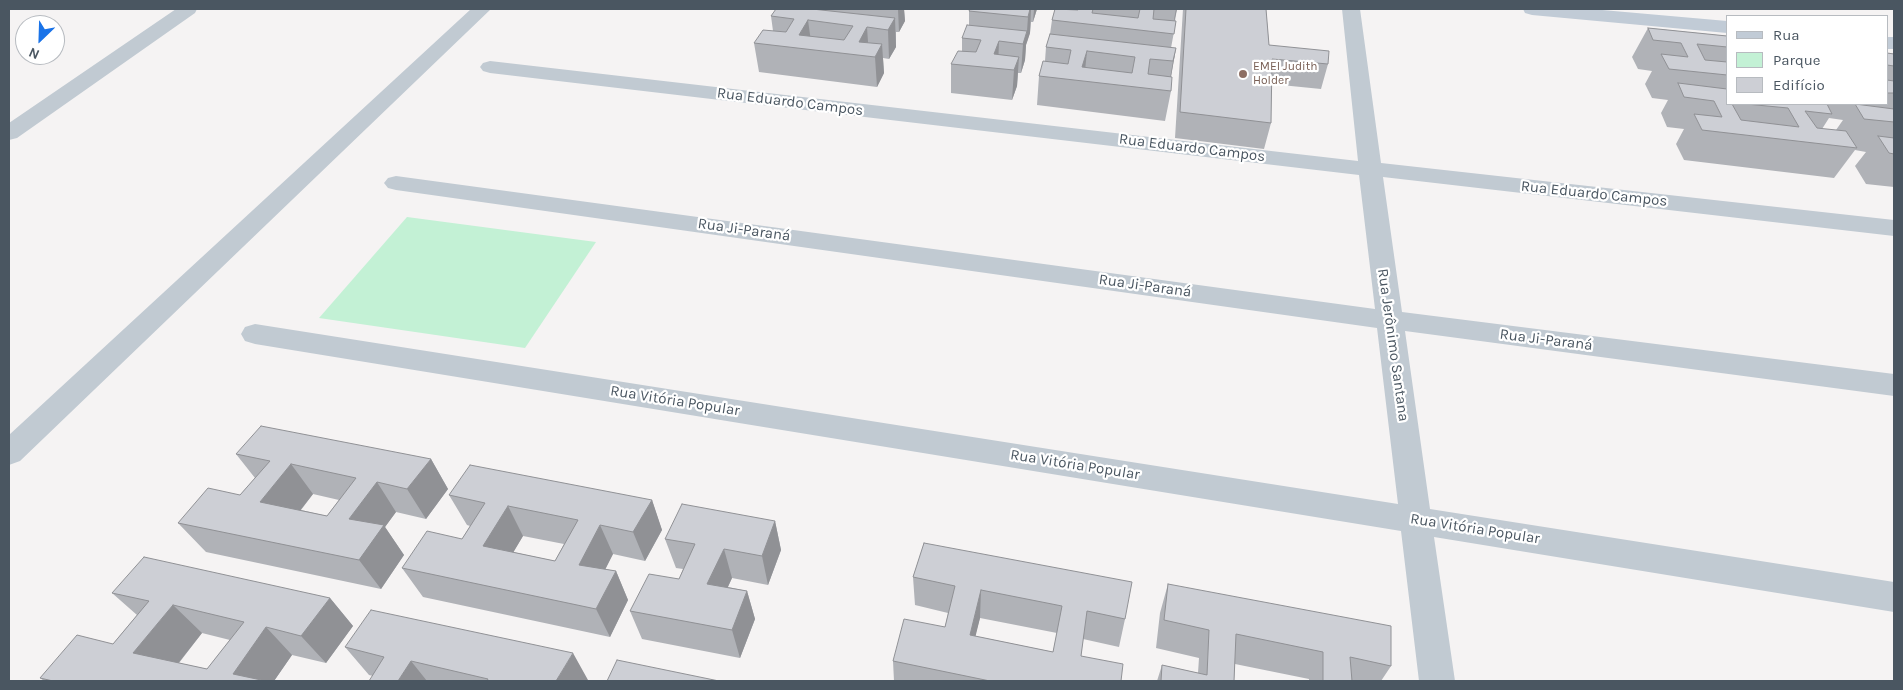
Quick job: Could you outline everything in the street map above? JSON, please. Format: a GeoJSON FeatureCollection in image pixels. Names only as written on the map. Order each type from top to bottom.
{"type":"FeatureCollection","features":[{"type":"Feature","properties":{"kind":"street"},"geometry":{"type":"LineString","coordinates":[[9,133],[188,9]]}},
{"type":"Feature","properties":{"kind":"street"},"geometry":{"type":"LineString","coordinates":[[9,453],[482,9]]}},
{"type":"Feature","properties":{"kind":"street","name":"Rua Jerônimo Santana"},"geometry":{"type":"LineString","coordinates":[[1351,9],[1437,681]]}},
{"type":"Feature","properties":{"kind":"street"},"geometry":{"type":"LineString","coordinates":[[1532,9],[1726,27]]}},
{"type":"Feature","properties":{"kind":"street","name":"Rua Eduardo Campos"},"geometry":{"type":"LineString","coordinates":[[490,67],[1894,228]]}},
{"type":"Feature","properties":{"kind":"street","name":"Rua Ji-Paraná"},"geometry":{"type":"LineString","coordinates":[[396,182],[1390,320],[1894,385]]}},
{"type":"Feature","properties":{"kind":"street","name":"Rua Vitória Popular"},"geometry":{"type":"LineString","coordinates":[[255,334],[1894,597]]}},
{"type":"Feature","properties":{"kind":"green space"},"geometry":{"type":"Polygon","coordinates":[[[407,217],[596,242],[525,348],[319,318],[407,217]]]}},
{"type":"Feature","properties":{"kind":"building"},"geometry":{"type":"Polygon","coordinates":[[[776,9],[812,9],[895,18],[888,30],[867,27],[859,42],[882,44],[875,57],[754,43],[763,30],[786,32],[794,19],[771,16],[776,9]],[[808,20],[799,35],[844,40],[853,26],[808,20]]]}},
{"type":"Feature","properties":{"kind":"building"},"geometry":{"type":"Polygon","coordinates":[[[970,9],[1030,9],[1028,17],[969,11],[970,9]]]}},
{"type":"Feature","properties":{"kind":"building"},"geometry":{"type":"Polygon","coordinates":[[[1055,9],[1093,9],[1092,13],[1138,18],[1140,9],[1154,9],[1153,19],[1176,21],[1174,34],[1052,20],[1055,9]]]}},
{"type":"Feature","properties":{"kind":"building"},"geometry":{"type":"Polygon","coordinates":[[[1186,9],[1266,9],[1269,45],[1329,51],[1328,64],[1272,59],[1271,123],[1180,112],[1186,9]]]}},
{"type":"Feature","properties":{"kind":"building"},"geometry":{"type":"Polygon","coordinates":[[[967,25],[1027,31],[1023,44],[999,41],[994,54],[1019,57],[1014,70],[951,64],[958,51],[976,52],[981,40],[962,38],[967,25]]]}},
{"type":"Feature","properties":{"kind":"building"},"geometry":{"type":"Polygon","coordinates":[[[1648,28],[1726,36],[1726,47],[1697,44],[1705,60],[1726,62],[1726,75],[1669,69],[1661,54],[1688,57],[1681,43],[1653,40],[1648,28]]]}},
{"type":"Feature","properties":{"kind":"building"},"geometry":{"type":"Polygon","coordinates":[[[1050,34],[1176,48],[1173,61],[1150,59],[1148,74],[1172,77],[1171,91],[1039,76],[1043,61],[1068,64],[1071,50],[1046,47],[1050,34]],[[1087,51],[1082,67],[1132,73],[1135,57],[1087,51]]]}},
{"type":"Feature","properties":{"kind":"building"},"geometry":{"type":"Polygon","coordinates":[[[1888,53],[1894,54],[1894,66],[1888,65],[1888,53]]]}},
{"type":"Feature","properties":{"kind":"building"},"geometry":{"type":"Polygon","coordinates":[[[1888,80],[1894,81],[1894,93],[1888,93],[1888,80]]]}},
{"type":"Feature","properties":{"kind":"building"},"geometry":{"type":"Polygon","coordinates":[[[1678,83],[1726,89],[1726,105],[1733,105],[1741,120],[1799,127],[1788,108],[1756,105],[1828,105],[1832,114],[1805,111],[1817,128],[1846,131],[1857,148],[1702,130],[1694,114],[1722,117],[1714,101],[1684,97],[1678,83]]]}},
{"type":"Feature","properties":{"kind":"building"},"geometry":{"type":"Polygon","coordinates":[[[1856,105],[1894,109],[1894,122],[1864,119],[1856,105]]]}},
{"type":"Feature","properties":{"kind":"building"},"geometry":{"type":"Polygon","coordinates":[[[1878,136],[1894,138],[1894,154],[1889,153],[1878,136]]]}},
{"type":"Feature","properties":{"kind":"building"},"geometry":{"type":"Polygon","coordinates":[[[261,426],[431,459],[407,489],[377,482],[349,519],[384,525],[359,560],[178,523],[208,488],[240,495],[270,461],[236,454],[261,426]],[[291,464],[260,502],[327,516],[356,478],[291,464]]]}},
{"type":"Feature","properties":{"kind":"building"},"geometry":{"type":"Polygon","coordinates":[[[470,465],[652,500],[633,532],[600,525],[579,565],[616,571],[596,609],[402,568],[427,531],[462,539],[485,503],[449,495],[470,465]],[[508,506],[483,546],[555,561],[578,520],[508,506]]]}},
{"type":"Feature","properties":{"kind":"building"},"geometry":{"type":"Polygon","coordinates":[[[682,504],[775,521],[762,556],[724,549],[707,584],[747,591],[732,630],[630,611],[649,574],[679,579],[695,544],[665,539],[682,504]]]}},
{"type":"Feature","properties":{"kind":"building"},"geometry":{"type":"Polygon","coordinates":[[[924,543],[1132,582],[1125,619],[1087,611],[1081,656],[1123,664],[1121,681],[990,681],[893,661],[904,619],[945,627],[955,586],[913,577],[924,543]],[[981,590],[970,635],[1053,652],[1062,606],[981,590]]]}},
{"type":"Feature","properties":{"kind":"building"},"geometry":{"type":"Polygon","coordinates":[[[144,557],[330,598],[301,636],[266,627],[233,674],[266,681],[53,681],[40,678],[77,635],[113,644],[149,601],[112,593],[144,557]],[[173,605],[133,653],[207,669],[244,622],[173,605]]]}},
{"type":"Feature","properties":{"kind":"building"},"geometry":{"type":"Polygon","coordinates":[[[1168,584],[1391,626],[1391,666],[1350,657],[1352,681],[1323,681],[1323,652],[1236,634],[1234,681],[1161,681],[1162,665],[1207,675],[1209,630],[1164,620],[1168,584]]]}},
{"type":"Feature","properties":{"kind":"building"},"geometry":{"type":"Polygon","coordinates":[[[371,610],[573,653],[556,681],[487,681],[488,679],[411,661],[398,681],[369,681],[384,657],[345,647],[371,610]]]}},
{"type":"Feature","properties":{"kind":"building"},"geometry":{"type":"Polygon","coordinates":[[[617,660],[719,681],[607,681],[617,660]]]}},
{"type":"Feature","properties":{"kind":"place","name":"EMEI Judith Holder"},"geometry":{"type":"Point","coordinates":[1243,74]}}]}
